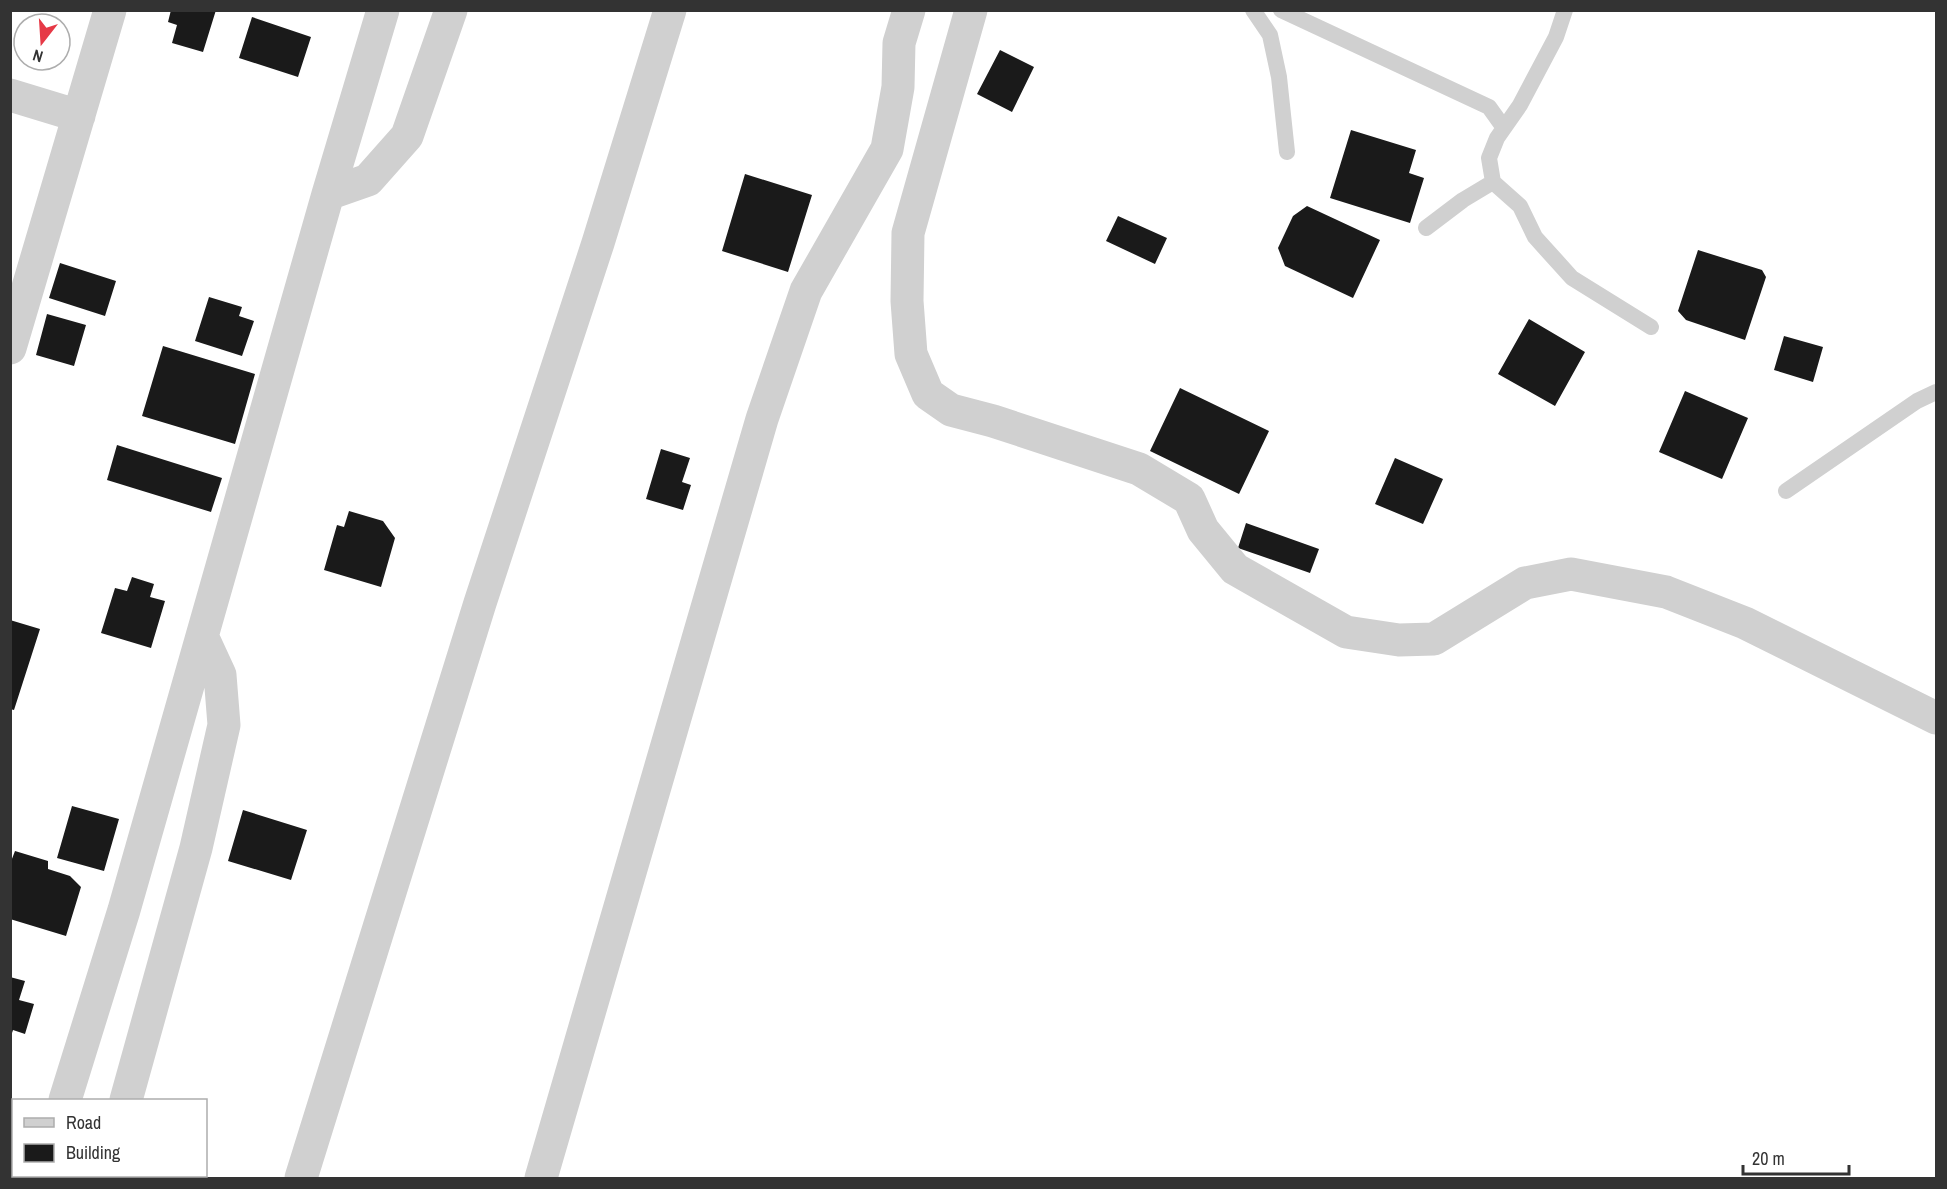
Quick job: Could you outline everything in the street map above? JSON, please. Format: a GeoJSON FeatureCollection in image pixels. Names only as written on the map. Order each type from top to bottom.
{"type":"FeatureCollection","features":[{"type":"Feature","properties":{"kind":"street"},"geometry":{"type":"LineString","coordinates":[[10,348],[110,10]]}},
{"type":"Feature","properties":{"kind":"street"},"geometry":{"type":"LineString","coordinates":[[66,1099],[124,910],[328,194],[383,10]]}},
{"type":"Feature","properties":{"kind":"street"},"geometry":{"type":"LineString","coordinates":[[328,194],[368,180],[407,136],[451,10]]}},
{"type":"Feature","properties":{"kind":"street"},"geometry":{"type":"LineString","coordinates":[[301,1179],[480,603],[594,254],[670,10]]}},
{"type":"Feature","properties":{"kind":"street"},"geometry":{"type":"LineString","coordinates":[[541,1179],[762,420],[806,291],[887,149],[898,87],[899,43],[909,10]]}},
{"type":"Feature","properties":{"kind":"street"},"geometry":{"type":"LineString","coordinates":[[971,10],[909,233],[907,301],[911,354],[928,394],[951,410],[993,420],[1139,469],[1189,499],[1203,530],[1235,569],[1346,632],[1400,640],[1434,639],[1525,583],[1571,574],[1666,592],[1745,623],[1936,718]]}},
{"type":"Feature","properties":{"kind":"street"},"geometry":{"type":"LineString","coordinates":[[10,95],[79,116]]}},
{"type":"Feature","properties":{"kind":"street"},"geometry":{"type":"LineString","coordinates":[[127,1099],[196,848],[224,725],[220,675],[202,636]]}},
{"type":"Feature","properties":{"kind":"lane"},"geometry":{"type":"LineString","coordinates":[[1253,10],[1270,35],[1279,77],[1287,152]]}},
{"type":"Feature","properties":{"kind":"lane"},"geometry":{"type":"LineString","coordinates":[[1281,10],[1489,107],[1504,128]]}},
{"type":"Feature","properties":{"kind":"lane"},"geometry":{"type":"LineString","coordinates":[[1565,10],[1556,38],[1520,105],[1497,138],[1489,158],[1493,182],[1520,206],[1535,237],[1572,278],[1651,327]]}},
{"type":"Feature","properties":{"kind":"lane"},"geometry":{"type":"LineString","coordinates":[[1426,228],[1463,200],[1493,182]]}},
{"type":"Feature","properties":{"kind":"lane"},"geometry":{"type":"LineString","coordinates":[[1786,490],[1917,401],[1936,392]]}},
{"type":"Feature","properties":{"kind":"building"},"geometry":{"type":"Polygon","coordinates":[[[171,10],[216,10],[203,52],[172,43],[177,25],[168,22],[171,10]]]}},
{"type":"Feature","properties":{"kind":"building"},"geometry":{"type":"Polygon","coordinates":[[[252,17],[311,37],[298,77],[239,58],[252,17]]]}},
{"type":"Feature","properties":{"kind":"building"},"geometry":{"type":"Polygon","coordinates":[[[1000,50],[1034,67],[1012,112],[977,94],[1000,50]]]}},
{"type":"Feature","properties":{"kind":"building"},"geometry":{"type":"Polygon","coordinates":[[[1351,130],[1416,150],[1409,173],[1424,178],[1410,223],[1330,198],[1351,130]]]}},
{"type":"Feature","properties":{"kind":"building"},"geometry":{"type":"Polygon","coordinates":[[[745,174],[812,195],[788,272],[722,251],[745,174]]]}},
{"type":"Feature","properties":{"kind":"building"},"geometry":{"type":"Polygon","coordinates":[[[1307,206],[1380,240],[1353,298],[1285,266],[1278,248],[1293,216],[1307,206]]]}},
{"type":"Feature","properties":{"kind":"building"},"geometry":{"type":"Polygon","coordinates":[[[1118,216],[1167,238],[1155,264],[1106,241],[1118,216]]]}},
{"type":"Feature","properties":{"kind":"building"},"geometry":{"type":"Polygon","coordinates":[[[1698,250],[1762,270],[1766,277],[1745,340],[1686,320],[1678,311],[1698,250]]]}},
{"type":"Feature","properties":{"kind":"building"},"geometry":{"type":"Polygon","coordinates":[[[60,263],[116,281],[105,316],[49,298],[60,263]]]}},
{"type":"Feature","properties":{"kind":"building"},"geometry":{"type":"Polygon","coordinates":[[[209,297],[242,307],[239,316],[254,321],[242,356],[195,341],[209,297]]]}},
{"type":"Feature","properties":{"kind":"building"},"geometry":{"type":"Polygon","coordinates":[[[47,314],[86,325],[74,366],[36,355],[47,314]]]}},
{"type":"Feature","properties":{"kind":"building"},"geometry":{"type":"Polygon","coordinates":[[[1529,319],[1585,352],[1555,406],[1498,374],[1529,319]]]}},
{"type":"Feature","properties":{"kind":"building"},"geometry":{"type":"Polygon","coordinates":[[[1784,336],[1823,347],[1813,382],[1774,370],[1784,336]]]}},
{"type":"Feature","properties":{"kind":"building"},"geometry":{"type":"Polygon","coordinates":[[[163,346],[255,374],[235,444],[142,416],[163,346]]]}},
{"type":"Feature","properties":{"kind":"building"},"geometry":{"type":"Polygon","coordinates":[[[1180,388],[1269,431],[1239,494],[1150,451],[1180,388]]]}},
{"type":"Feature","properties":{"kind":"building"},"geometry":{"type":"Polygon","coordinates":[[[1685,391],[1748,418],[1722,479],[1659,452],[1685,391]]]}},
{"type":"Feature","properties":{"kind":"building"},"geometry":{"type":"Polygon","coordinates":[[[117,445],[222,478],[211,512],[107,480],[117,445]]]}},
{"type":"Feature","properties":{"kind":"building"},"geometry":{"type":"Polygon","coordinates":[[[661,449],[690,458],[682,482],[691,485],[683,510],[646,499],[661,449]]]}},
{"type":"Feature","properties":{"kind":"building"},"geometry":{"type":"Polygon","coordinates":[[[1395,458],[1443,479],[1423,524],[1375,504],[1395,458]]]}},
{"type":"Feature","properties":{"kind":"building"},"geometry":{"type":"Polygon","coordinates":[[[349,511],[383,521],[395,538],[381,587],[324,570],[337,525],[344,527],[349,511]]]}},
{"type":"Feature","properties":{"kind":"building"},"geometry":{"type":"Polygon","coordinates":[[[1246,523],[1319,549],[1310,573],[1238,548],[1246,523]]]}},
{"type":"Feature","properties":{"kind":"building"},"geometry":{"type":"Polygon","coordinates":[[[132,577],[154,584],[150,597],[165,601],[151,648],[101,633],[115,588],[127,591],[132,577]]]}},
{"type":"Feature","properties":{"kind":"building"},"geometry":{"type":"Polygon","coordinates":[[[10,620],[40,629],[14,710],[10,709],[10,620]]]}},
{"type":"Feature","properties":{"kind":"building"},"geometry":{"type":"Polygon","coordinates":[[[72,806],[119,819],[104,871],[57,858],[72,806]]]}},
{"type":"Feature","properties":{"kind":"building"},"geometry":{"type":"Polygon","coordinates":[[[243,810],[307,830],[291,880],[228,861],[243,810]]]}},
{"type":"Feature","properties":{"kind":"building"},"geometry":{"type":"Polygon","coordinates":[[[15,851],[48,861],[48,869],[70,876],[81,887],[66,936],[10,919],[10,864],[15,851]]]}},
{"type":"Feature","properties":{"kind":"building"},"geometry":{"type":"Polygon","coordinates":[[[10,977],[25,981],[19,1000],[34,1004],[25,1034],[13,1030],[11,1036],[10,977]]]}}]}
